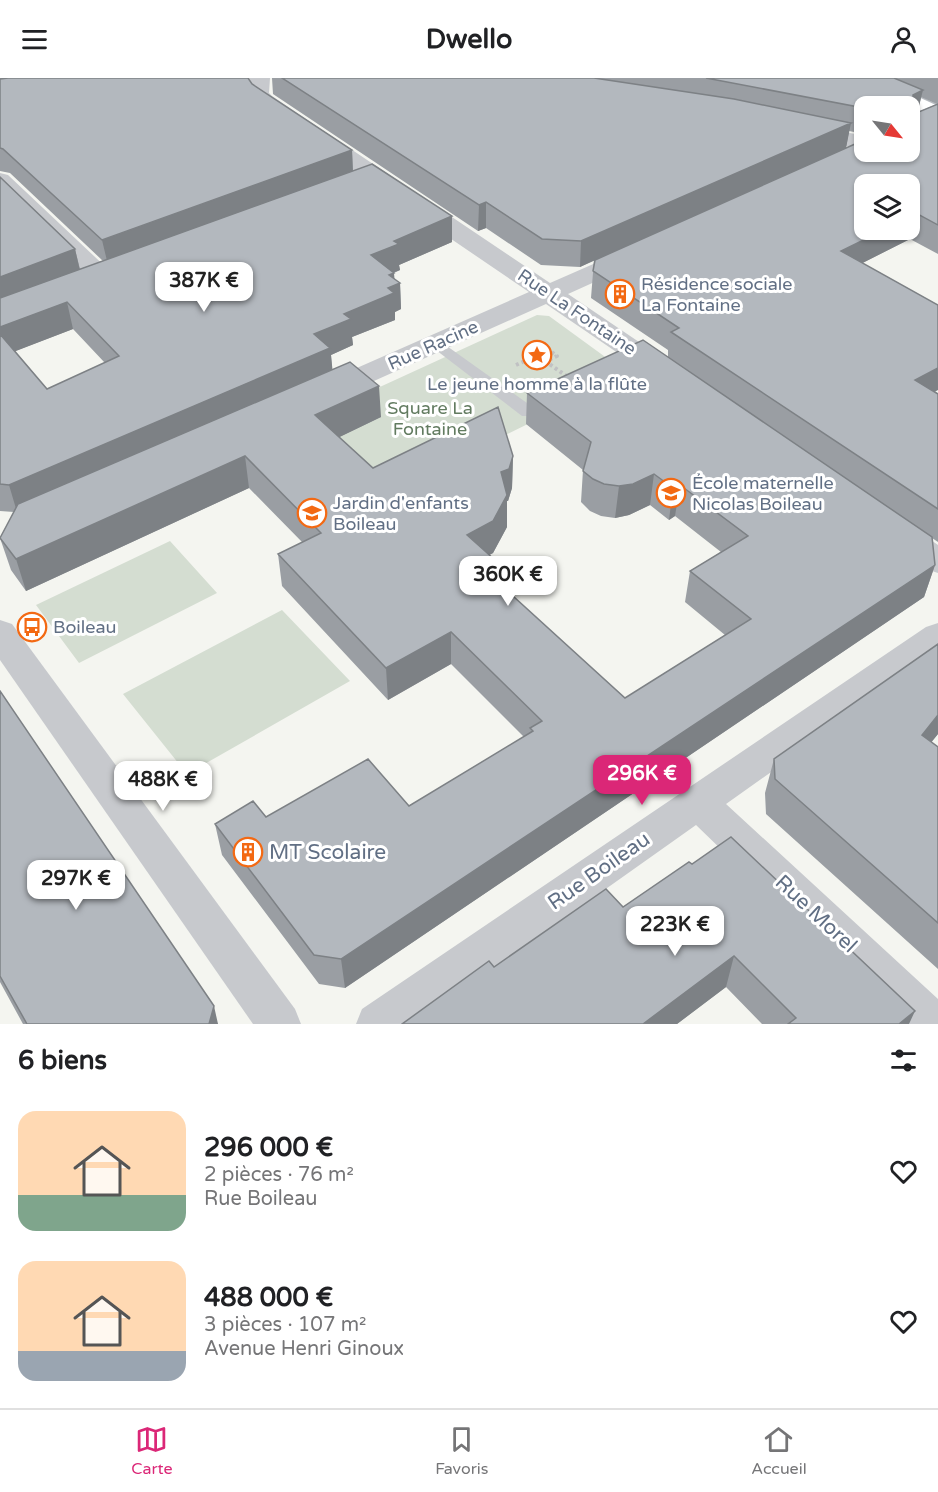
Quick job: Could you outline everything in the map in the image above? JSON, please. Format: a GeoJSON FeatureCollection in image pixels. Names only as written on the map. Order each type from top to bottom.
{"type":"FeatureCollection","features":[{"type":"Feature","properties":{"kind":"main road"},"geometry":{"type":"LineString","coordinates":[[859,78],[938,114]]}},
{"type":"Feature","properties":{"kind":"street","name":"Rue La Fontaine"},"geometry":{"type":"LineString","coordinates":[[259,78],[258,93],[264,101],[378,176],[684,386]]}},
{"type":"Feature","properties":{"kind":"street"},"geometry":{"type":"LineString","coordinates":[[920,124],[938,114]]}},
{"type":"Feature","properties":{"kind":"street"},"geometry":{"type":"LineString","coordinates":[[783,125],[854,140]]}},
{"type":"Feature","properties":{"kind":"street"},"geometry":{"type":"LineString","coordinates":[[836,164],[854,156]]}},
{"type":"Feature","properties":{"kind":"street"},"geometry":{"type":"LineString","coordinates":[[345,189],[378,176]]}},
{"type":"Feature","properties":{"kind":"street"},"geometry":{"type":"LineString","coordinates":[[0,180],[103,279]]}},
{"type":"Feature","properties":{"kind":"street","name":"Rue Racine"},"geometry":{"type":"LineString","coordinates":[[306,401],[656,245]]}},
{"type":"Feature","properties":{"kind":"street"},"geometry":{"type":"LineString","coordinates":[[879,520],[938,561]]}},
{"type":"Feature","properties":{"kind":"street"},"geometry":{"type":"LineString","coordinates":[[0,633],[279,1024]]}},
{"type":"Feature","properties":{"kind":"street","name":"Rue Boileau"},"geometry":{"type":"LineString","coordinates":[[378,1024],[938,636]]}},
{"type":"Feature","properties":{"kind":"street","name":"Rue Morel"},"geometry":{"type":"LineString","coordinates":[[698,803],[933,1024]]}},
{"type":"Feature","properties":{"kind":"lane"},"geometry":{"type":"LineString","coordinates":[[436,344],[528,412]]}},
{"type":"Feature","properties":{"kind":"path"},"geometry":{"type":"LineString","coordinates":[[542,345],[557,356],[545,361],[538,365],[523,355],[542,345]]}},
{"type":"Feature","properties":{"kind":"path"},"geometry":{"type":"LineString","coordinates":[[545,361],[572,380]]}},
{"type":"Feature","properties":{"kind":"green space","name":"Square La Fontaine"},"geometry":{"type":"Polygon","coordinates":[[[537,315],[549,316],[619,367],[536,420],[397,488],[319,447],[358,397],[537,315]]]}},
{"type":"Feature","properties":{"kind":"green space"},"geometry":{"type":"Polygon","coordinates":[[[170,541],[217,593],[79,663],[36,605],[170,541]]]}},
{"type":"Feature","properties":{"kind":"green space"},"geometry":{"type":"Polygon","coordinates":[[[282,610],[350,681],[187,774],[123,694],[282,610]]]}},
{"type":"Feature","properties":{"kind":"building"},"geometry":{"type":"Polygon","coordinates":[[[248,78],[252,84],[352,150],[102,240],[0,148],[0,79],[248,78]]]}},
{"type":"Feature","properties":{"kind":"building"},"geometry":{"type":"Polygon","coordinates":[[[282,78],[594,78],[734,99],[851,123],[581,241],[542,239],[486,202],[479,205],[282,78]]]}},
{"type":"Feature","properties":{"kind":"building"},"geometry":{"type":"Polygon","coordinates":[[[706,78],[894,78],[923,90],[913,96],[854,96],[854,106],[706,78]]]}},
{"type":"Feature","properties":{"kind":"building"},"geometry":{"type":"Polygon","coordinates":[[[938,104],[938,225],[920,215],[920,174],[854,174],[854,240],[864,240],[841,251],[938,305],[938,368],[915,380],[938,394],[938,509],[671,332],[679,328],[593,271],[595,260],[854,144],[854,162],[920,162],[920,112],[938,104]]]}},
{"type":"Feature","properties":{"kind":"building"},"geometry":{"type":"Polygon","coordinates":[[[372,164],[452,216],[394,241],[399,244],[371,255],[394,273],[389,275],[400,283],[388,288],[394,293],[344,314],[351,319],[314,334],[330,348],[9,485],[0,484],[0,334],[47,389],[119,356],[67,302],[0,327],[0,298],[372,164]]]}},
{"type":"Feature","properties":{"kind":"building"},"geometry":{"type":"Polygon","coordinates":[[[0,177],[75,249],[0,277],[0,177]]]}},
{"type":"Feature","properties":{"kind":"building"},"geometry":{"type":"Polygon","coordinates":[[[643,340],[932,537],[935,565],[341,959],[314,955],[215,824],[253,801],[266,817],[368,759],[409,806],[533,731],[530,728],[542,721],[451,632],[386,668],[278,554],[321,533],[245,456],[16,559],[0,538],[18,504],[350,362],[379,386],[315,415],[373,468],[498,407],[513,456],[509,469],[501,472],[507,495],[493,521],[467,535],[505,569],[491,576],[625,698],[751,619],[690,571],[748,536],[680,485],[673,488],[654,474],[633,484],[619,486],[604,484],[593,479],[583,471],[591,442],[527,393],[643,340]]]}},
{"type":"Feature","properties":{"kind":"building"},"geometry":{"type":"Polygon","coordinates":[[[938,644],[938,715],[922,735],[938,747],[938,923],[775,779],[774,759],[938,644]]]}},
{"type":"Feature","properties":{"kind":"building"},"geometry":{"type":"Polygon","coordinates":[[[0,691],[214,1006],[209,1024],[27,1024],[0,976],[0,691]]]}},
{"type":"Feature","properties":{"kind":"building"},"geometry":{"type":"Polygon","coordinates":[[[731,837],[915,1011],[899,1024],[788,1024],[796,1018],[734,956],[643,1024],[402,1024],[489,961],[494,967],[606,889],[623,907],[689,862],[692,864],[731,837]]]}},
{"type":"Feature","properties":{"kind":"place","name":"Résidence sociale La Fontaine"},"geometry":{"type":"Point","coordinates":[620,294]}},
{"type":"Feature","properties":{"kind":"place","name":"Le jeune homme à la flûte"},"geometry":{"type":"Point","coordinates":[537,355]}},
{"type":"Feature","properties":{"kind":"place","name":"École maternelle Nicolas Boileau"},"geometry":{"type":"Point","coordinates":[671,493]}},
{"type":"Feature","properties":{"kind":"place","name":"Jardin d'enfants Boileau"},"geometry":{"type":"Point","coordinates":[312,513]}},
{"type":"Feature","properties":{"kind":"place","name":"Boileau"},"geometry":{"type":"Point","coordinates":[32,627]}},
{"type":"Feature","properties":{"kind":"place","name":"MT Scolaire"},"geometry":{"type":"Point","coordinates":[248,852]}}]}
